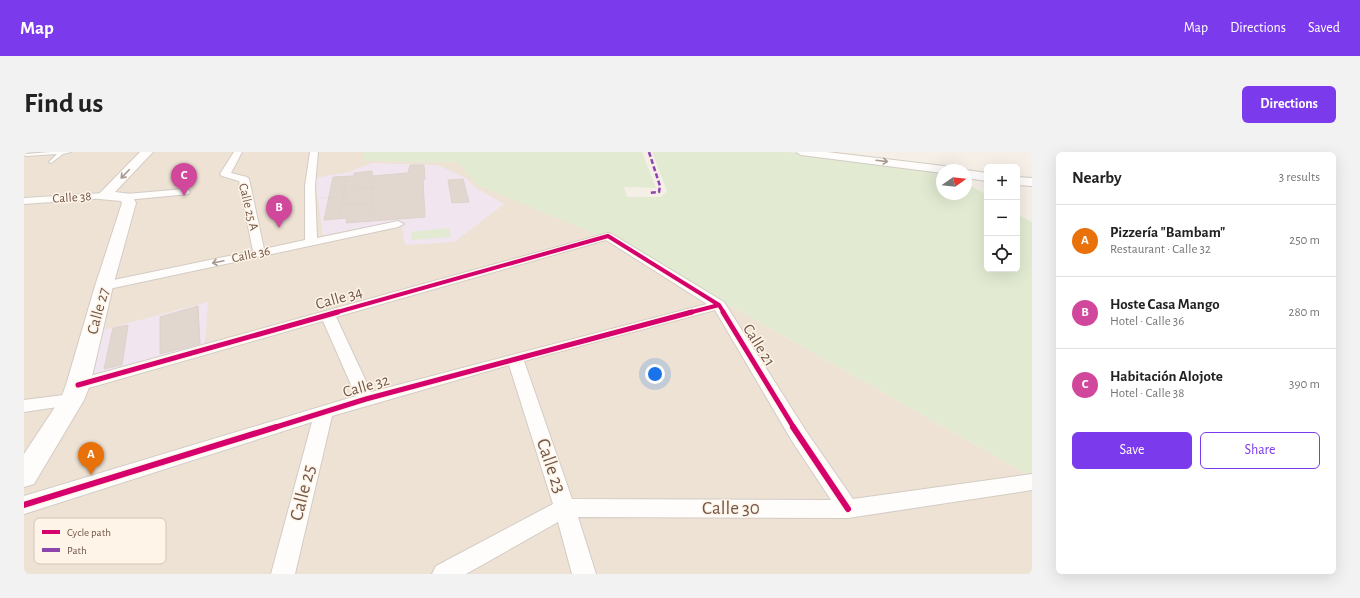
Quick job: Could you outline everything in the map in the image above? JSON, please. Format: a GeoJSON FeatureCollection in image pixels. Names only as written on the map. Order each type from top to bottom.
{"type":"FeatureCollection","features":[{"type":"Feature","properties":{"kind":"main road"},"geometry":{"type":"LineString","coordinates":[[117,196],[147,152]]}},
{"type":"Feature","properties":{"kind":"main road"},"geometry":{"type":"LineString","coordinates":[[117,196],[158,152]]}},
{"type":"Feature","properties":{"kind":"main road","name":"Calle 27"},"geometry":{"type":"LineString","coordinates":[[24,476],[75,392],[104,286],[129,203],[117,196]]}},
{"type":"Feature","properties":{"kind":"street","name":"Calle 25 A"},"geometry":{"type":"LineString","coordinates":[[238,152],[225,174],[244,179],[259,253]]}},
{"type":"Feature","properties":{"kind":"street"},"geometry":{"type":"LineString","coordinates":[[311,243],[309,199],[314,152]]}},
{"type":"Feature","properties":{"kind":"street"},"geometry":{"type":"LineString","coordinates":[[801,152],[936,169]]}},
{"type":"Feature","properties":{"kind":"street"},"geometry":{"type":"LineString","coordinates":[[972,175],[984,176]]}},
{"type":"Feature","properties":{"kind":"street","name":"Calle 38"},"geometry":{"type":"LineString","coordinates":[[24,201],[185,192]]}},
{"type":"Feature","properties":{"kind":"street","name":"Calle 36"},"geometry":{"type":"LineString","coordinates":[[104,286],[398,224]]}},
{"type":"Feature","properties":{"kind":"street","name":"Calle 21"},"geometry":{"type":"LineString","coordinates":[[608,236],[719,305],[799,436],[848,509]]}},
{"type":"Feature","properties":{"kind":"street","name":"Calle 34"},"geometry":{"type":"LineString","coordinates":[[24,406],[75,392],[328,314],[608,236]]}},
{"type":"Feature","properties":{"kind":"street","name":"Calle 32"},"geometry":{"type":"LineString","coordinates":[[24,505],[366,399],[515,358],[719,305]]}},
{"type":"Feature","properties":{"kind":"street"},"geometry":{"type":"LineString","coordinates":[[328,314],[366,399]]}},
{"type":"Feature","properties":{"kind":"street","name":"Calle 23"},"geometry":{"type":"LineString","coordinates":[[515,358],[565,508],[584,574]]}},
{"type":"Feature","properties":{"kind":"street","name":"Calle 25"},"geometry":{"type":"LineString","coordinates":[[283,574],[324,412]]}},
{"type":"Feature","properties":{"kind":"street","name":"Calle 30"},"geometry":{"type":"LineString","coordinates":[[444,574],[565,508],[848,509],[1032,482]]}},
{"type":"Feature","properties":{"kind":"lane"},"geometry":{"type":"LineString","coordinates":[[26,155],[69,152]]}},
{"type":"Feature","properties":{"kind":"lane"},"geometry":{"type":"LineString","coordinates":[[51,162],[61,153]]}},
{"type":"Feature","properties":{"kind":"path"},"geometry":{"type":"LineString","coordinates":[[338,219],[346,177]]}},
{"type":"Feature","properties":{"kind":"path"},"geometry":{"type":"LineString","coordinates":[[372,230],[374,192],[373,177]]}},
{"type":"Feature","properties":{"kind":"path"},"geometry":{"type":"LineString","coordinates":[[372,188],[372,203],[343,205],[343,196],[345,190],[372,188]]}},
{"type":"Feature","properties":{"kind":"path"},"geometry":{"type":"LineString","coordinates":[[309,199],[343,196]]}},
{"type":"Feature","properties":{"kind":"shaded area"},"geometry":{"type":"Polygon","coordinates":[[[24,152],[363,152],[363,161],[458,162],[477,185],[608,236],[1032,477],[1032,574],[24,574],[24,152]]]}},
{"type":"Feature","properties":{"kind":"shaded area"},"geometry":{"type":"Polygon","coordinates":[[[372,163],[437,165],[466,178],[475,187],[504,204],[454,242],[405,245],[401,221],[323,235],[315,178],[349,172],[372,163]]]}},
{"type":"Feature","properties":{"kind":"shaded area"},"geometry":{"type":"Polygon","coordinates":[[[208,302],[205,344],[97,374],[91,371],[102,330],[208,302]]]}},
{"type":"Feature","properties":{"kind":"green space"},"geometry":{"type":"Polygon","coordinates":[[[363,152],[642,152],[656,188],[624,187],[627,197],[661,197],[667,191],[652,152],[788,152],[936,171],[936,200],[972,200],[972,186],[984,193],[984,272],[1020,272],[1020,216],[1032,222],[1032,477],[608,236],[595,234],[477,185],[458,162],[363,161],[363,152]]]}},
{"type":"Feature","properties":{"kind":"green space"},"geometry":{"type":"Polygon","coordinates":[[[449,228],[451,237],[412,240],[411,232],[449,228]]]}},
{"type":"Feature","properties":{"kind":"building"},"geometry":{"type":"Polygon","coordinates":[[[410,165],[424,165],[425,179],[423,179],[425,217],[346,223],[347,218],[324,220],[333,177],[354,176],[354,173],[372,171],[372,176],[408,173],[410,165]]]}},
{"type":"Feature","properties":{"kind":"building"},"geometry":{"type":"Polygon","coordinates":[[[463,179],[469,202],[452,203],[448,180],[463,179]]]}},
{"type":"Feature","properties":{"kind":"building"},"geometry":{"type":"Polygon","coordinates":[[[198,306],[200,344],[160,354],[160,317],[198,306]]]}},
{"type":"Feature","properties":{"kind":"building"},"geometry":{"type":"Polygon","coordinates":[[[128,325],[122,365],[104,369],[113,328],[128,325]]]}},
{"type":"Feature","properties":{"kind":"marked path"},"geometry":{"type":"LineString","coordinates":[[649,152],[660,186],[659,192],[649,193]]}},
{"type":"Feature","properties":{"kind":"cycle path"},"geometry":{"type":"LineString","coordinates":[[78,385],[608,236],[719,305],[799,436],[848,509]]}},
{"type":"Feature","properties":{"kind":"cycle path"},"geometry":{"type":"LineString","coordinates":[[24,505],[366,399],[719,305]]}},
{"type":"Feature","properties":{"kind":"place","name":"Habitación Alojote"},"geometry":{"type":"Point","coordinates":[184,196]}},
{"type":"Feature","properties":{"kind":"place","name":"Hoste Casa Mango"},"geometry":{"type":"Point","coordinates":[279,228]}},
{"type":"Feature","properties":{"kind":"place","name":"Pizzería \"Bambam\""},"geometry":{"type":"Point","coordinates":[91,475]}}]}
